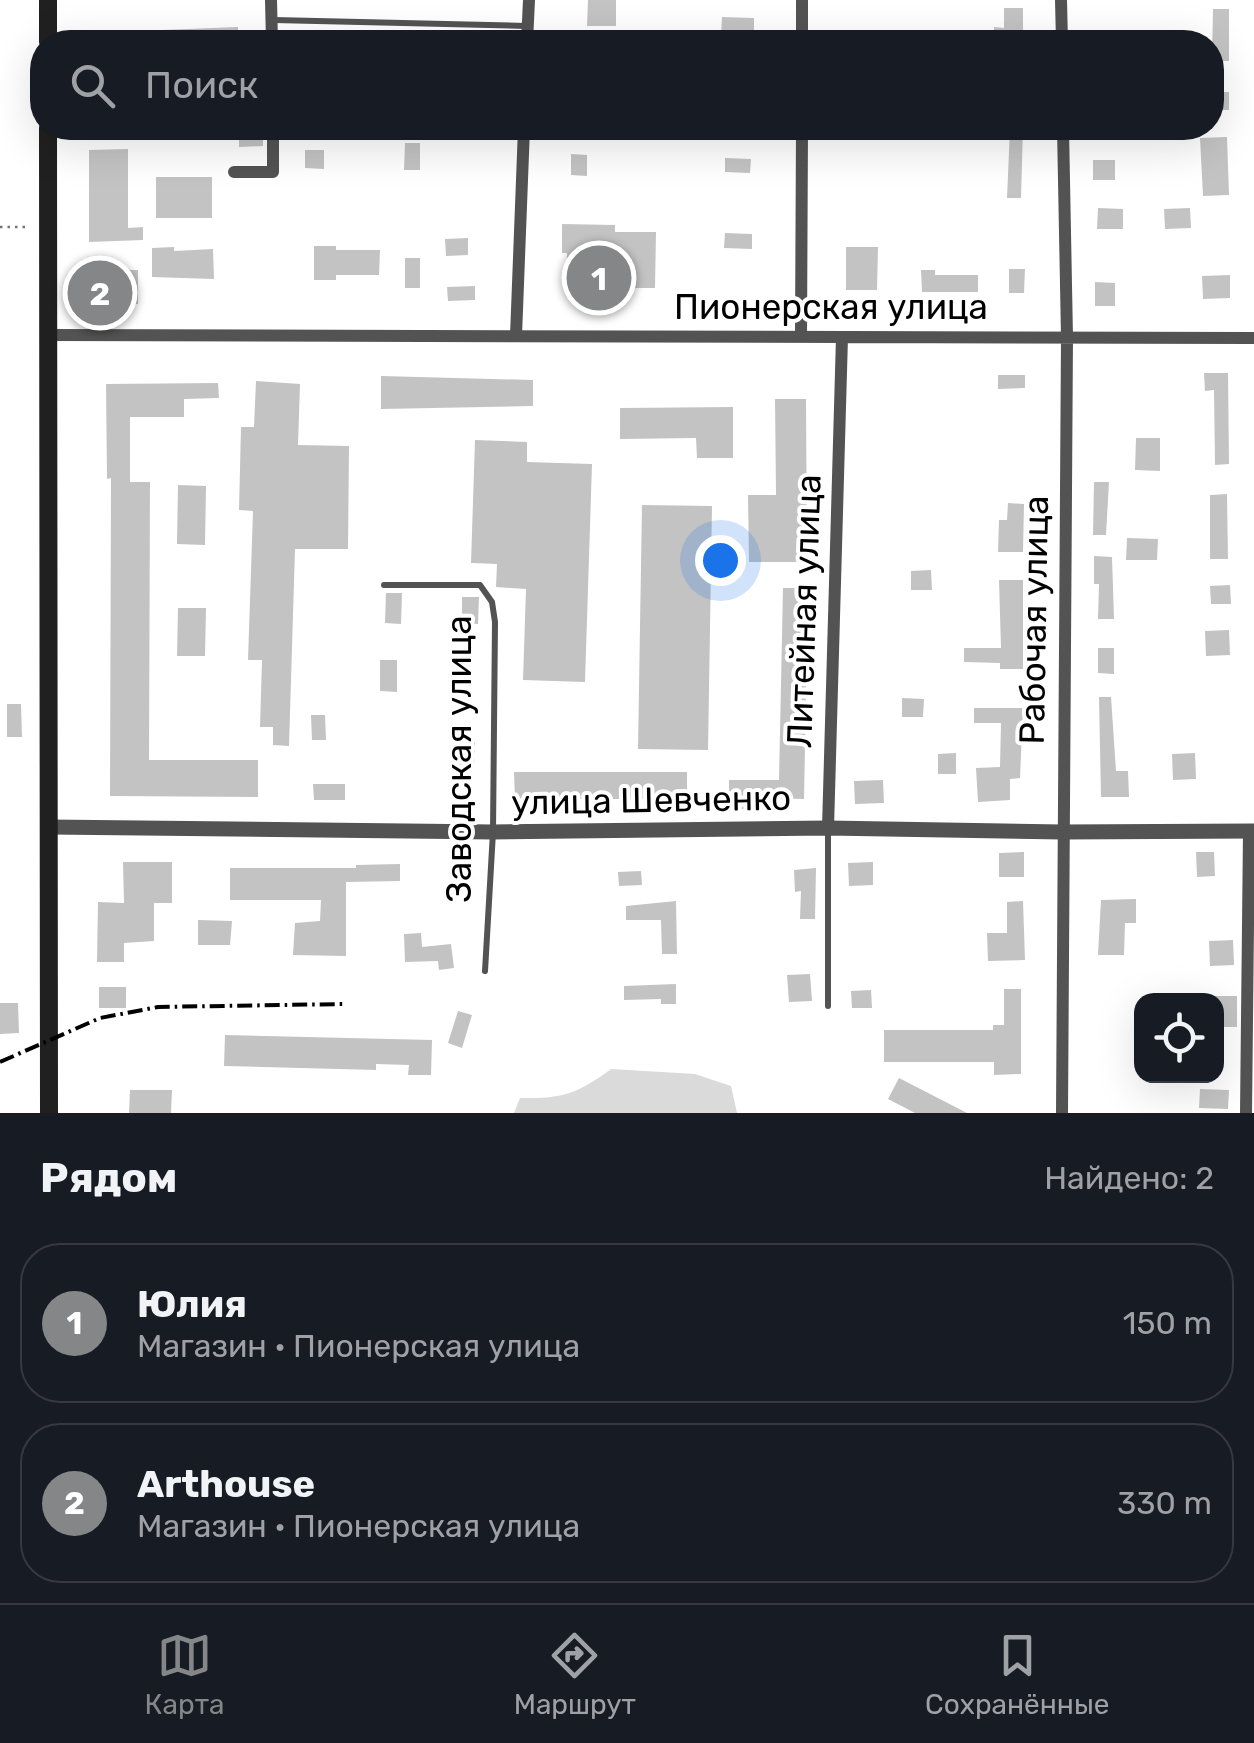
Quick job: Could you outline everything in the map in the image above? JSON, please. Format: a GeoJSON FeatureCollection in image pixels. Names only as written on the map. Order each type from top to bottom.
{"type":"FeatureCollection","features":[{"type":"Feature","properties":{"kind":"main road"},"geometry":{"type":"LineString","coordinates":[[48,0],[48,30]]}},
{"type":"Feature","properties":{"kind":"main road"},"geometry":{"type":"LineString","coordinates":[[48,140],[49,1113]]}},
{"type":"Feature","properties":{"kind":"street"},"geometry":{"type":"LineString","coordinates":[[272,0],[272,30]]}},
{"type":"Feature","properties":{"kind":"street"},"geometry":{"type":"LineString","coordinates":[[528,30],[529,0]]}},
{"type":"Feature","properties":{"kind":"street"},"geometry":{"type":"LineString","coordinates":[[802,0],[802,30]]}},
{"type":"Feature","properties":{"kind":"street"},"geometry":{"type":"LineString","coordinates":[[1061,0],[1062,30]]}},
{"type":"Feature","properties":{"kind":"street"},"geometry":{"type":"LineString","coordinates":[[234,172],[273,172],[273,140]]}},
{"type":"Feature","properties":{"kind":"street"},"geometry":{"type":"LineString","coordinates":[[516,336],[524,140]]}},
{"type":"Feature","properties":{"kind":"street"},"geometry":{"type":"LineString","coordinates":[[801,337],[802,140]]}},
{"type":"Feature","properties":{"kind":"street","name":"Рабочая улица"},"geometry":{"type":"LineString","coordinates":[[1062,1113],[1068,338],[1063,140]]}},
{"type":"Feature","properties":{"kind":"street","name":"Пионерская улица"},"geometry":{"type":"LineString","coordinates":[[48,335],[1254,338]]}},
{"type":"Feature","properties":{"kind":"street","name":"Литейная улица"},"geometry":{"type":"LineString","coordinates":[[828,828],[842,337]]}},
{"type":"Feature","properties":{"kind":"street","name":"улица Шевченко"},"geometry":{"type":"LineString","coordinates":[[48,827],[494,832],[828,828],[1251,831]]}},
{"type":"Feature","properties":{"kind":"street"},"geometry":{"type":"LineString","coordinates":[[1246,1113],[1251,831]]}},
{"type":"Feature","properties":{"kind":"lane"},"geometry":{"type":"LineString","coordinates":[[272,20],[528,26]]}},
{"type":"Feature","properties":{"kind":"lane","name":"Заводская улица"},"geometry":{"type":"LineString","coordinates":[[384,584],[480,586],[492,602],[494,832],[485,971]]}},
{"type":"Feature","properties":{"kind":"lane","name":"Литейная улица"},"geometry":{"type":"LineString","coordinates":[[828,828],[828,1006]]}},
{"type":"Feature","properties":{"kind":"path"},"geometry":{"type":"LineString","coordinates":[[0,227],[30,227]]}},
{"type":"Feature","properties":{"kind":"shaded area"},"geometry":{"type":"Polygon","coordinates":[[[611,1069],[695,1074],[731,1086],[737,1113],[514,1113],[520,1098],[569,1093],[611,1069]]]}},
{"type":"Feature","properties":{"kind":"building"},"geometry":{"type":"Polygon","coordinates":[[[588,0],[616,0],[616,26],[587,26],[588,0]]]}},
{"type":"Feature","properties":{"kind":"building"},"geometry":{"type":"Polygon","coordinates":[[[1004,8],[1023,8],[1023,30],[994,30],[1004,28],[1004,8]]]}},
{"type":"Feature","properties":{"kind":"building"},"geometry":{"type":"Polygon","coordinates":[[[1213,9],[1229,9],[1229,61],[1224,61],[1224,30],[1213,30],[1213,9]]]}},
{"type":"Feature","properties":{"kind":"building"},"geometry":{"type":"Polygon","coordinates":[[[722,17],[754,18],[754,30],[721,30],[722,17]]]}},
{"type":"Feature","properties":{"kind":"building"},"geometry":{"type":"Polygon","coordinates":[[[238,27],[238,30],[162,30],[238,27]]]}},
{"type":"Feature","properties":{"kind":"building"},"geometry":{"type":"Polygon","coordinates":[[[1224,92],[1229,92],[1229,110],[1224,110],[1224,92]]]}},
{"type":"Feature","properties":{"kind":"building"},"geometry":{"type":"Polygon","coordinates":[[[1224,137],[1229,195],[1203,196],[1200,140],[1224,137]]]}},
{"type":"Feature","properties":{"kind":"building"},"geometry":{"type":"Polygon","coordinates":[[[239,140],[263,140],[263,146],[239,147],[239,140]]]}},
{"type":"Feature","properties":{"kind":"building"},"geometry":{"type":"Polygon","coordinates":[[[1009,140],[1023,140],[1021,198],[1007,198],[1009,140]]]}},
{"type":"Feature","properties":{"kind":"building"},"geometry":{"type":"Polygon","coordinates":[[[405,143],[420,143],[420,170],[404,170],[405,143]]]}},
{"type":"Feature","properties":{"kind":"building"},"geometry":{"type":"Polygon","coordinates":[[[128,149],[128,228],[143,227],[143,240],[89,242],[89,150],[128,149]]]}},
{"type":"Feature","properties":{"kind":"building"},"geometry":{"type":"Polygon","coordinates":[[[305,150],[324,150],[324,169],[305,168],[305,150]]]}},
{"type":"Feature","properties":{"kind":"building"},"geometry":{"type":"Polygon","coordinates":[[[571,154],[587,155],[587,176],[571,175],[571,154]]]}},
{"type":"Feature","properties":{"kind":"building"},"geometry":{"type":"Polygon","coordinates":[[[725,158],[751,159],[750,173],[725,172],[725,158]]]}},
{"type":"Feature","properties":{"kind":"building"},"geometry":{"type":"Polygon","coordinates":[[[1093,160],[1115,160],[1115,180],[1093,180],[1093,160]]]}},
{"type":"Feature","properties":{"kind":"building"},"geometry":{"type":"Polygon","coordinates":[[[156,177],[212,177],[212,218],[156,218],[156,177]]]}},
{"type":"Feature","properties":{"kind":"building"},"geometry":{"type":"Polygon","coordinates":[[[1098,208],[1123,209],[1123,229],[1097,229],[1098,208]]]}},
{"type":"Feature","properties":{"kind":"building"},"geometry":{"type":"Polygon","coordinates":[[[1190,208],[1191,228],[1165,229],[1164,209],[1190,208]]]}},
{"type":"Feature","properties":{"kind":"building"},"geometry":{"type":"Polygon","coordinates":[[[562,224],[615,225],[615,232],[656,232],[655,288],[615,288],[615,294],[566,293],[567,253],[562,253],[562,224]]]}},
{"type":"Feature","properties":{"kind":"building"},"geometry":{"type":"Polygon","coordinates":[[[725,233],[752,234],[752,249],[724,248],[725,233]]]}},
{"type":"Feature","properties":{"kind":"building"},"geometry":{"type":"Polygon","coordinates":[[[468,238],[468,255],[446,256],[445,239],[468,238]]]}},
{"type":"Feature","properties":{"kind":"building"},"geometry":{"type":"Polygon","coordinates":[[[314,246],[380,250],[379,275],[336,275],[336,280],[314,280],[314,246]]]}},
{"type":"Feature","properties":{"kind":"building"},"geometry":{"type":"Polygon","coordinates":[[[174,247],[174,251],[213,249],[214,279],[152,277],[152,248],[174,247]]]}},
{"type":"Feature","properties":{"kind":"building"},"geometry":{"type":"Polygon","coordinates":[[[846,247],[878,247],[877,290],[846,290],[846,247]]]}},
{"type":"Feature","properties":{"kind":"building"},"geometry":{"type":"Polygon","coordinates":[[[405,258],[420,258],[420,288],[405,288],[405,258]]]}},
{"type":"Feature","properties":{"kind":"building"},"geometry":{"type":"Polygon","coordinates":[[[1009,269],[1025,269],[1024,293],[1009,293],[1009,269]]]}},
{"type":"Feature","properties":{"kind":"building"},"geometry":{"type":"Polygon","coordinates":[[[92,270],[138,270],[138,304],[92,303],[92,270]]]}},
{"type":"Feature","properties":{"kind":"building"},"geometry":{"type":"Polygon","coordinates":[[[921,270],[935,270],[935,275],[978,275],[978,292],[922,292],[921,270]]]}},
{"type":"Feature","properties":{"kind":"building"},"geometry":{"type":"Polygon","coordinates":[[[1230,275],[1230,298],[1203,299],[1202,276],[1230,275]]]}},
{"type":"Feature","properties":{"kind":"building"},"geometry":{"type":"Polygon","coordinates":[[[1095,282],[1115,283],[1115,306],[1095,306],[1095,282]]]}},
{"type":"Feature","properties":{"kind":"building"},"geometry":{"type":"Polygon","coordinates":[[[475,286],[475,300],[448,301],[447,287],[475,286]]]}},
{"type":"Feature","properties":{"kind":"building"},"geometry":{"type":"Polygon","coordinates":[[[1204,373],[1228,373],[1229,464],[1215,465],[1214,390],[1205,391],[1204,373]]]}},
{"type":"Feature","properties":{"kind":"building"},"geometry":{"type":"Polygon","coordinates":[[[998,375],[1025,375],[1025,388],[998,389],[998,375]]]}},
{"type":"Feature","properties":{"kind":"building"},"geometry":{"type":"Polygon","coordinates":[[[381,376],[533,380],[533,406],[381,409],[381,376]]]}},
{"type":"Feature","properties":{"kind":"building"},"geometry":{"type":"Polygon","coordinates":[[[256,381],[300,384],[298,445],[349,446],[348,549],[295,549],[289,746],[273,745],[273,727],[260,727],[262,660],[248,660],[253,511],[239,510],[241,427],[254,427],[256,381]]]}},
{"type":"Feature","properties":{"kind":"building"},"geometry":{"type":"Polygon","coordinates":[[[218,383],[219,398],[184,399],[184,417],[130,417],[130,482],[150,482],[149,760],[258,760],[258,797],[110,796],[111,478],[107,479],[106,384],[218,383]]]}},
{"type":"Feature","properties":{"kind":"building"},"geometry":{"type":"Polygon","coordinates":[[[775,399],[806,399],[807,562],[749,562],[748,495],[776,495],[775,399]]]}},
{"type":"Feature","properties":{"kind":"building"},"geometry":{"type":"Polygon","coordinates":[[[733,407],[733,458],[697,458],[696,438],[620,439],[620,408],[733,407]]]}},
{"type":"Feature","properties":{"kind":"building"},"geometry":{"type":"Polygon","coordinates":[[[1136,438],[1160,438],[1160,471],[1135,470],[1136,438]]]}},
{"type":"Feature","properties":{"kind":"building"},"geometry":{"type":"Polygon","coordinates":[[[475,440],[527,442],[527,462],[592,464],[585,682],[523,680],[526,589],[496,587],[497,564],[471,563],[475,440]]]}},
{"type":"Feature","properties":{"kind":"building"},"geometry":{"type":"Polygon","coordinates":[[[1094,482],[1109,482],[1106,535],[1093,535],[1094,482]]]}},
{"type":"Feature","properties":{"kind":"building"},"geometry":{"type":"Polygon","coordinates":[[[178,485],[206,486],[205,545],[177,544],[178,485]]]}},
{"type":"Feature","properties":{"kind":"building"},"geometry":{"type":"Polygon","coordinates":[[[1227,494],[1228,559],[1210,559],[1210,495],[1227,494]]]}},
{"type":"Feature","properties":{"kind":"building"},"geometry":{"type":"Polygon","coordinates":[[[1008,503],[1024,504],[1023,552],[998,552],[999,520],[1007,520],[1008,503]]]}},
{"type":"Feature","properties":{"kind":"building"},"geometry":{"type":"Polygon","coordinates":[[[642,505],[712,506],[708,750],[638,749],[642,505]]]}},
{"type":"Feature","properties":{"kind":"building"},"geometry":{"type":"Polygon","coordinates":[[[1127,538],[1158,539],[1157,560],[1126,560],[1127,538]]]}},
{"type":"Feature","properties":{"kind":"building"},"geometry":{"type":"Polygon","coordinates":[[[1094,556],[1112,557],[1114,619],[1098,619],[1099,584],[1094,584],[1094,556]]]}},
{"type":"Feature","properties":{"kind":"building"},"geometry":{"type":"Polygon","coordinates":[[[931,570],[932,590],[911,590],[911,571],[931,570]]]}},
{"type":"Feature","properties":{"kind":"building"},"geometry":{"type":"Polygon","coordinates":[[[999,580],[1023,580],[1023,669],[1000,669],[1000,663],[964,662],[964,648],[1001,648],[999,580]]]}},
{"type":"Feature","properties":{"kind":"building"},"geometry":{"type":"Polygon","coordinates":[[[1230,585],[1231,604],[1211,604],[1210,586],[1230,585]]]}},
{"type":"Feature","properties":{"kind":"building"},"geometry":{"type":"Polygon","coordinates":[[[783,588],[808,588],[804,799],[765,798],[765,809],[729,809],[729,780],[779,780],[783,588]]]}},
{"type":"Feature","properties":{"kind":"building"},"geometry":{"type":"Polygon","coordinates":[[[386,593],[402,593],[401,624],[385,623],[386,593]]]}},
{"type":"Feature","properties":{"kind":"building"},"geometry":{"type":"Polygon","coordinates":[[[462,597],[479,597],[478,624],[462,623],[462,597]]]}},
{"type":"Feature","properties":{"kind":"building"},"geometry":{"type":"Polygon","coordinates":[[[178,608],[206,608],[205,656],[177,656],[178,608]]]}},
{"type":"Feature","properties":{"kind":"building"},"geometry":{"type":"Polygon","coordinates":[[[1229,630],[1230,655],[1206,656],[1205,631],[1229,630]]]}},
{"type":"Feature","properties":{"kind":"building"},"geometry":{"type":"Polygon","coordinates":[[[1098,648],[1114,648],[1114,674],[1098,673],[1098,648]]]}},
{"type":"Feature","properties":{"kind":"building"},"geometry":{"type":"Polygon","coordinates":[[[380,660],[397,660],[397,692],[380,691],[380,660]]]}},
{"type":"Feature","properties":{"kind":"building"},"geometry":{"type":"Polygon","coordinates":[[[1099,697],[1111,697],[1116,771],[1128,771],[1129,797],[1101,797],[1099,697]]]}},
{"type":"Feature","properties":{"kind":"building"},"geometry":{"type":"Polygon","coordinates":[[[902,698],[924,699],[923,717],[902,717],[902,698]]]}},
{"type":"Feature","properties":{"kind":"building"},"geometry":{"type":"Polygon","coordinates":[[[7,704],[21,704],[22,737],[7,737],[7,704]]]}},
{"type":"Feature","properties":{"kind":"building"},"geometry":{"type":"Polygon","coordinates":[[[974,708],[1023,708],[1020,778],[1010,779],[1010,800],[978,802],[976,768],[1000,767],[1001,723],[974,723],[974,708]]]}},
{"type":"Feature","properties":{"kind":"building"},"geometry":{"type":"Polygon","coordinates":[[[311,715],[325,715],[326,740],[312,740],[311,715]]]}},
{"type":"Feature","properties":{"kind":"building"},"geometry":{"type":"Polygon","coordinates":[[[459,738],[475,739],[474,765],[458,765],[459,738]]]}},
{"type":"Feature","properties":{"kind":"building"},"geometry":{"type":"Polygon","coordinates":[[[956,753],[956,774],[938,774],[938,754],[956,753]]]}},
{"type":"Feature","properties":{"kind":"building"},"geometry":{"type":"Polygon","coordinates":[[[1195,753],[1196,779],[1173,780],[1172,754],[1195,753]]]}},
{"type":"Feature","properties":{"kind":"building"},"geometry":{"type":"Polygon","coordinates":[[[514,772],[687,772],[687,799],[515,799],[514,772]]]}},
{"type":"Feature","properties":{"kind":"building"},"geometry":{"type":"Polygon","coordinates":[[[883,780],[884,803],[855,804],[854,781],[883,780]]]}},
{"type":"Feature","properties":{"kind":"building"},"geometry":{"type":"Polygon","coordinates":[[[313,784],[345,784],[345,800],[314,800],[313,784]]]}},
{"type":"Feature","properties":{"kind":"building"},"geometry":{"type":"Polygon","coordinates":[[[453,851],[473,851],[474,879],[454,879],[453,851]]]}},
{"type":"Feature","properties":{"kind":"building"},"geometry":{"type":"Polygon","coordinates":[[[1024,852],[1024,877],[999,877],[999,853],[1024,852]]]}},
{"type":"Feature","properties":{"kind":"building"},"geometry":{"type":"Polygon","coordinates":[[[1196,852],[1214,852],[1215,876],[1197,877],[1196,852]]]}},
{"type":"Feature","properties":{"kind":"building"},"geometry":{"type":"Polygon","coordinates":[[[123,862],[172,862],[172,903],[154,903],[154,941],[124,943],[124,962],[97,962],[98,902],[124,903],[123,862]]]}},
{"type":"Feature","properties":{"kind":"building"},"geometry":{"type":"Polygon","coordinates":[[[873,862],[873,885],[849,886],[848,863],[873,862]]]}},
{"type":"Feature","properties":{"kind":"building"},"geometry":{"type":"Polygon","coordinates":[[[400,864],[400,881],[346,882],[346,956],[293,955],[295,923],[320,921],[321,900],[230,900],[230,868],[400,864]]]}},
{"type":"Feature","properties":{"kind":"building"},"geometry":{"type":"Polygon","coordinates":[[[816,868],[815,919],[800,919],[801,891],[795,892],[794,870],[816,868]]]}},
{"type":"Feature","properties":{"kind":"building"},"geometry":{"type":"Polygon","coordinates":[[[641,871],[642,885],[619,886],[618,872],[641,871]]]}},
{"type":"Feature","properties":{"kind":"building"},"geometry":{"type":"Polygon","coordinates":[[[1136,899],[1136,923],[1125,923],[1124,955],[1098,955],[1101,900],[1136,899]]]}},
{"type":"Feature","properties":{"kind":"building"},"geometry":{"type":"Polygon","coordinates":[[[676,901],[677,954],[662,954],[661,920],[626,920],[626,906],[676,901]]]}},
{"type":"Feature","properties":{"kind":"building"},"geometry":{"type":"Polygon","coordinates":[[[1023,901],[1025,960],[988,961],[987,933],[1007,933],[1007,902],[1023,901]]]}},
{"type":"Feature","properties":{"kind":"building"},"geometry":{"type":"Polygon","coordinates":[[[198,920],[232,921],[230,945],[198,945],[198,920]]]}},
{"type":"Feature","properties":{"kind":"building"},"geometry":{"type":"Polygon","coordinates":[[[421,933],[422,947],[451,944],[454,968],[439,970],[438,961],[405,962],[404,934],[421,933]]]}},
{"type":"Feature","properties":{"kind":"building"},"geometry":{"type":"Polygon","coordinates":[[[1233,940],[1234,965],[1210,966],[1209,941],[1233,940]]]}},
{"type":"Feature","properties":{"kind":"building"},"geometry":{"type":"Polygon","coordinates":[[[810,974],[812,1001],[789,1002],[787,975],[810,974]]]}},
{"type":"Feature","properties":{"kind":"building"},"geometry":{"type":"Polygon","coordinates":[[[676,984],[676,1004],[661,1004],[661,999],[624,1000],[624,986],[676,984]]]}},
{"type":"Feature","properties":{"kind":"building"},"geometry":{"type":"Polygon","coordinates":[[[99,987],[126,987],[126,1008],[99,1008],[99,987]]]}},
{"type":"Feature","properties":{"kind":"building"},"geometry":{"type":"Polygon","coordinates":[[[1004,989],[1021,989],[1021,1074],[994,1075],[994,1062],[884,1062],[884,1030],[993,1030],[993,1025],[1004,1025],[1004,989]]]}},
{"type":"Feature","properties":{"kind":"building"},"geometry":{"type":"Polygon","coordinates":[[[871,990],[872,1008],[852,1008],[851,991],[871,990]]]}},
{"type":"Feature","properties":{"kind":"building"},"geometry":{"type":"Polygon","coordinates":[[[1224,996],[1237,996],[1237,1027],[1224,1027],[1224,996]]]}},
{"type":"Feature","properties":{"kind":"building"},"geometry":{"type":"Polygon","coordinates":[[[0,1003],[18,1003],[19,1033],[0,1034],[0,1003]]]}},
{"type":"Feature","properties":{"kind":"building"},"geometry":{"type":"Polygon","coordinates":[[[458,1011],[472,1015],[462,1048],[448,1043],[458,1011]]]}},
{"type":"Feature","properties":{"kind":"building"},"geometry":{"type":"Polygon","coordinates":[[[225,1035],[432,1040],[431,1075],[408,1075],[409,1065],[376,1064],[376,1070],[224,1066],[225,1035]]]}},
{"type":"Feature","properties":{"kind":"building"},"geometry":{"type":"Polygon","coordinates":[[[899,1078],[967,1113],[915,1113],[888,1099],[899,1078]]]}},
{"type":"Feature","properties":{"kind":"building"},"geometry":{"type":"Polygon","coordinates":[[[1200,1089],[1229,1090],[1228,1109],[1199,1108],[1200,1089]]]}},
{"type":"Feature","properties":{"kind":"building"},"geometry":{"type":"Polygon","coordinates":[[[130,1090],[172,1090],[171,1113],[129,1113],[130,1090]]]}},
{"type":"Feature","properties":{"kind":"railway"},"geometry":{"type":"LineString","coordinates":[[0,1062],[100,1018],[158,1007],[343,1004]]}},
{"type":"Feature","properties":{"kind":"place","name":"Юлия"},"geometry":{"type":"Point","coordinates":[599,278]}},
{"type":"Feature","properties":{"kind":"place","name":"Arthouse"},"geometry":{"type":"Point","coordinates":[100,293]}}]}
